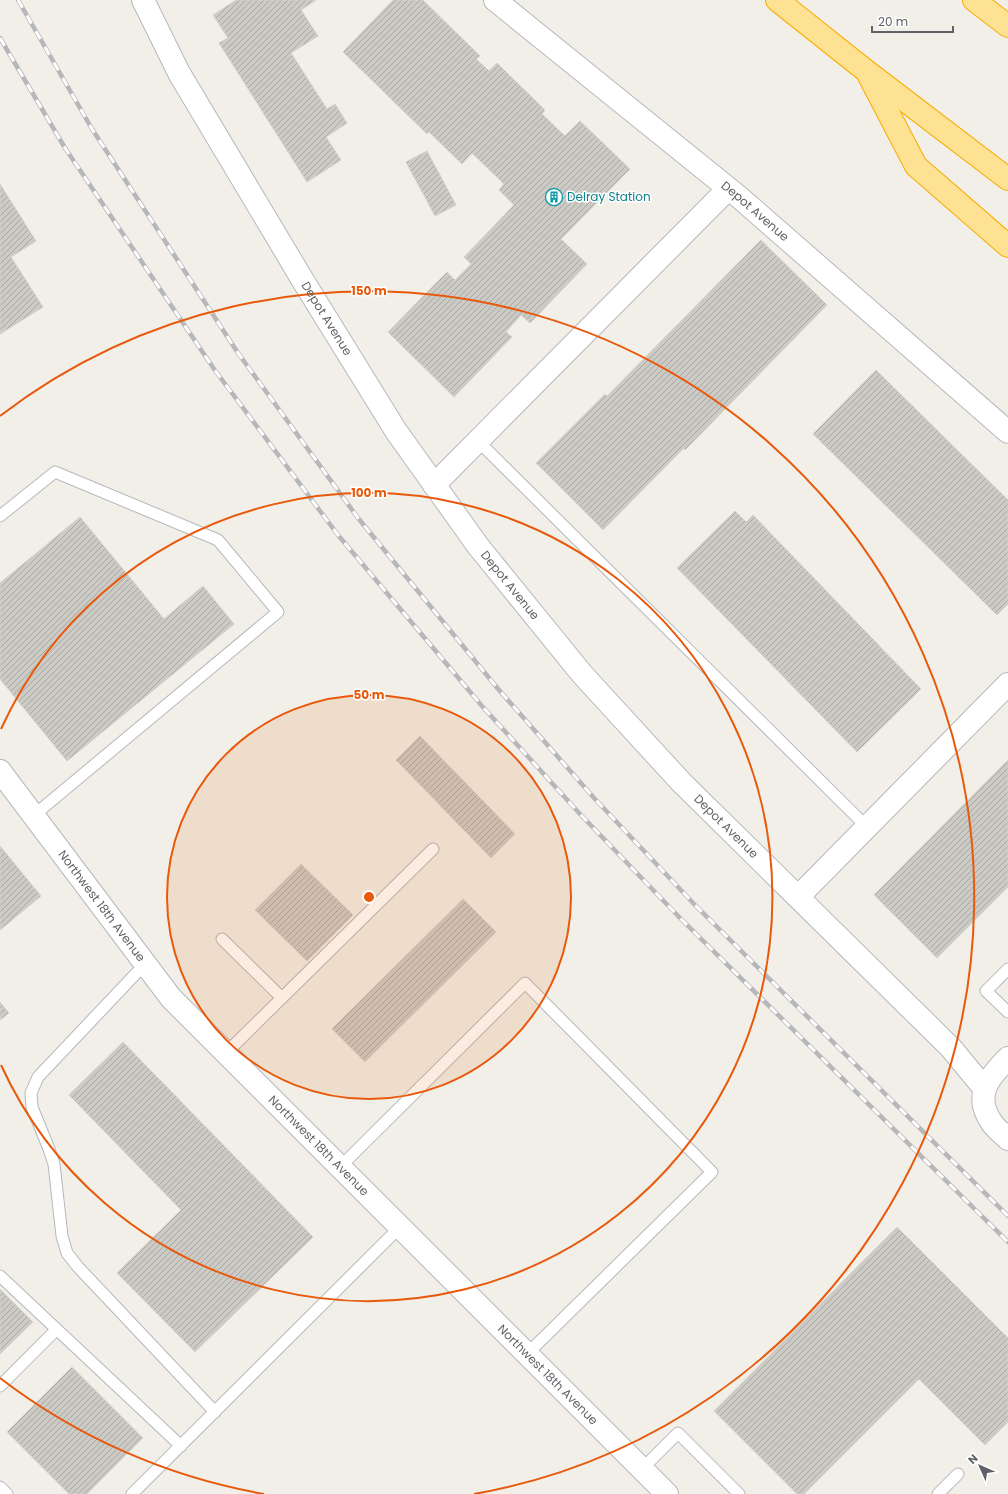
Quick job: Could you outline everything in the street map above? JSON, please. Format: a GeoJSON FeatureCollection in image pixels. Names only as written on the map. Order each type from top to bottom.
{"type":"FeatureCollection","features":[{"type":"Feature","properties":{"kind":"highway"},"geometry":{"type":"LineString","coordinates":[[777,0],[865,70],[1008,178]]}},
{"type":"Feature","properties":{"kind":"highway"},"geometry":{"type":"LineString","coordinates":[[974,0],[1008,26]]}},
{"type":"Feature","properties":{"kind":"highway"},"geometry":{"type":"LineString","coordinates":[[865,70],[916,166],[1008,246]]}},
{"type":"Feature","properties":{"kind":"street","name":"Depot Avenue"},"geometry":{"type":"LineString","coordinates":[[143,0],[179,73],[302,279],[396,431],[478,546],[582,674],[681,782],[951,1048],[984,1088]]}},
{"type":"Feature","properties":{"kind":"street","name":"Depot Avenue"},"geometry":{"type":"LineString","coordinates":[[495,0],[728,189],[1008,432]]}},
{"type":"Feature","properties":{"kind":"street"},"geometry":{"type":"LineString","coordinates":[[434,485],[728,189]]}},
{"type":"Feature","properties":{"kind":"street"},"geometry":{"type":"LineString","coordinates":[[798,896],[1008,684]]}},
{"type":"Feature","properties":{"kind":"street","name":"Northwest 18th Avenue"},"geometry":{"type":"LineString","coordinates":[[0,771],[171,998],[667,1494]]}},
{"type":"Feature","properties":{"kind":"street"},"geometry":{"type":"LineString","coordinates":[[1008,1058],[994,1072],[984,1088],[984,1108],[993,1124],[1008,1139]]}},
{"type":"Feature","properties":{"kind":"lane"},"geometry":{"type":"LineString","coordinates":[[478,441],[867,827]]}},
{"type":"Feature","properties":{"kind":"lane"},"geometry":{"type":"LineString","coordinates":[[0,516],[55,472],[218,540],[278,612],[34,816]]}},
{"type":"Feature","properties":{"kind":"lane"},"geometry":{"type":"LineString","coordinates":[[226,1053],[433,849]]}},
{"type":"Feature","properties":{"kind":"lane"},"geometry":{"type":"LineString","coordinates":[[222,939],[282,998]]}},
{"type":"Feature","properties":{"kind":"lane"},"geometry":{"type":"LineString","coordinates":[[145,964],[38,1077],[31,1092],[32,1107],[54,1164],[62,1236],[67,1253],[78,1267],[214,1412]]}},
{"type":"Feature","properties":{"kind":"lane"},"geometry":{"type":"LineString","coordinates":[[1008,969],[986,991],[1008,1012]]}},
{"type":"Feature","properties":{"kind":"lane"},"geometry":{"type":"LineString","coordinates":[[340,1167],[525,983],[531,989],[712,1172],[527,1354]]}},
{"type":"Feature","properties":{"kind":"lane"},"geometry":{"type":"LineString","coordinates":[[132,1494],[400,1227]]}},
{"type":"Feature","properties":{"kind":"lane"},"geometry":{"type":"LineString","coordinates":[[0,1276],[181,1446]]}},
{"type":"Feature","properties":{"kind":"lane"},"geometry":{"type":"LineString","coordinates":[[0,1386],[56,1330]]}},
{"type":"Feature","properties":{"kind":"lane"},"geometry":{"type":"LineString","coordinates":[[642,1469],[678,1433],[739,1494]]}},
{"type":"Feature","properties":{"kind":"lane"},"geometry":{"type":"LineString","coordinates":[[938,1494],[958,1474]]}},
{"type":"Feature","properties":{"kind":"lane"},"geometry":{"type":"LineString","coordinates":[[0,1487],[7,1494]]}},
{"type":"Feature","properties":{"kind":"building"},"geometry":{"type":"Polygon","coordinates":[[[236,0],[316,0],[301,10],[318,36],[291,53],[327,109],[335,104],[347,123],[326,137],[341,160],[307,182],[219,43],[228,38],[213,15],[236,0]]]}},
{"type":"Feature","properties":{"kind":"building","name":"Delray Station"},"geometry":{"type":"Polygon","coordinates":[[[393,0],[423,0],[480,56],[476,59],[489,71],[497,63],[545,110],[542,114],[565,136],[580,121],[630,169],[561,239],[587,264],[530,323],[521,315],[506,332],[512,337],[454,397],[388,332],[447,272],[455,280],[471,264],[464,257],[514,205],[499,190],[504,184],[472,153],[462,164],[429,132],[427,134],[343,52],[393,0]]]}},
{"type":"Feature","properties":{"kind":"building"},"geometry":{"type":"Polygon","coordinates":[[[427,151],[456,205],[435,216],[406,162],[427,151]]]}},
{"type":"Feature","properties":{"kind":"building"},"geometry":{"type":"Polygon","coordinates":[[[0,184],[36,241],[11,257],[43,307],[0,334],[0,184]]]}},
{"type":"Feature","properties":{"kind":"building"},"geometry":{"type":"Polygon","coordinates":[[[761,240],[827,305],[685,450],[684,448],[603,530],[536,463],[605,394],[607,396],[761,240]]]}},
{"type":"Feature","properties":{"kind":"building"},"geometry":{"type":"Polygon","coordinates":[[[876,370],[1008,500],[1008,604],[997,615],[813,434],[876,370]]]}},
{"type":"Feature","properties":{"kind":"building"},"geometry":{"type":"Polygon","coordinates":[[[735,511],[746,522],[753,515],[921,689],[857,752],[677,568],[735,511]]]}},
{"type":"Feature","properties":{"kind":"building"},"geometry":{"type":"Polygon","coordinates":[[[80,517],[164,619],[203,586],[234,624],[67,761],[0,679],[0,583],[80,517]]]}},
{"type":"Feature","properties":{"kind":"building"},"geometry":{"type":"Polygon","coordinates":[[[420,736],[515,834],[491,858],[396,760],[420,736]]]}},
{"type":"Feature","properties":{"kind":"building"},"geometry":{"type":"Polygon","coordinates":[[[1008,760],[1008,887],[937,958],[874,895],[1008,760]]]}},
{"type":"Feature","properties":{"kind":"building"},"geometry":{"type":"Polygon","coordinates":[[[0,846],[41,896],[0,930],[0,846]]]}},
{"type":"Feature","properties":{"kind":"building"},"geometry":{"type":"Polygon","coordinates":[[[301,864],[353,915],[307,961],[255,910],[301,864]]]}},
{"type":"Feature","properties":{"kind":"building"},"geometry":{"type":"Polygon","coordinates":[[[463,899],[496,932],[365,1062],[332,1029],[463,899]]]}},
{"type":"Feature","properties":{"kind":"building"},"geometry":{"type":"Polygon","coordinates":[[[0,1002],[9,1013],[0,1020],[0,1002]]]}},
{"type":"Feature","properties":{"kind":"building"},"geometry":{"type":"Polygon","coordinates":[[[123,1042],[313,1237],[195,1352],[117,1273],[181,1210],[69,1095],[123,1042]]]}},
{"type":"Feature","properties":{"kind":"building"},"geometry":{"type":"Polygon","coordinates":[[[897,1227],[1008,1338],[1008,1422],[985,1445],[919,1379],[804,1494],[797,1494],[714,1411],[897,1227]]]}},
{"type":"Feature","properties":{"kind":"building"},"geometry":{"type":"Polygon","coordinates":[[[0,1289],[33,1322],[0,1354],[0,1289]]]}},
{"type":"Feature","properties":{"kind":"building"},"geometry":{"type":"Polygon","coordinates":[[[72,1367],[143,1438],[87,1494],[69,1494],[7,1432],[72,1367]]]}},
{"type":"Feature","properties":{"kind":"railway"},"geometry":{"type":"LineString","coordinates":[[18,0],[92,129],[238,353],[358,518],[499,690],[595,799],[695,905],[1008,1216]]}},
{"type":"Feature","properties":{"kind":"railway"},"geometry":{"type":"LineString","coordinates":[[0,38],[65,148],[214,369],[338,535],[482,706],[580,814],[681,919],[1008,1242]]}},
{"type":"Feature","properties":{"kind":"place","name":"Delray Station"},"geometry":{"type":"Point","coordinates":[554,197]}}]}
